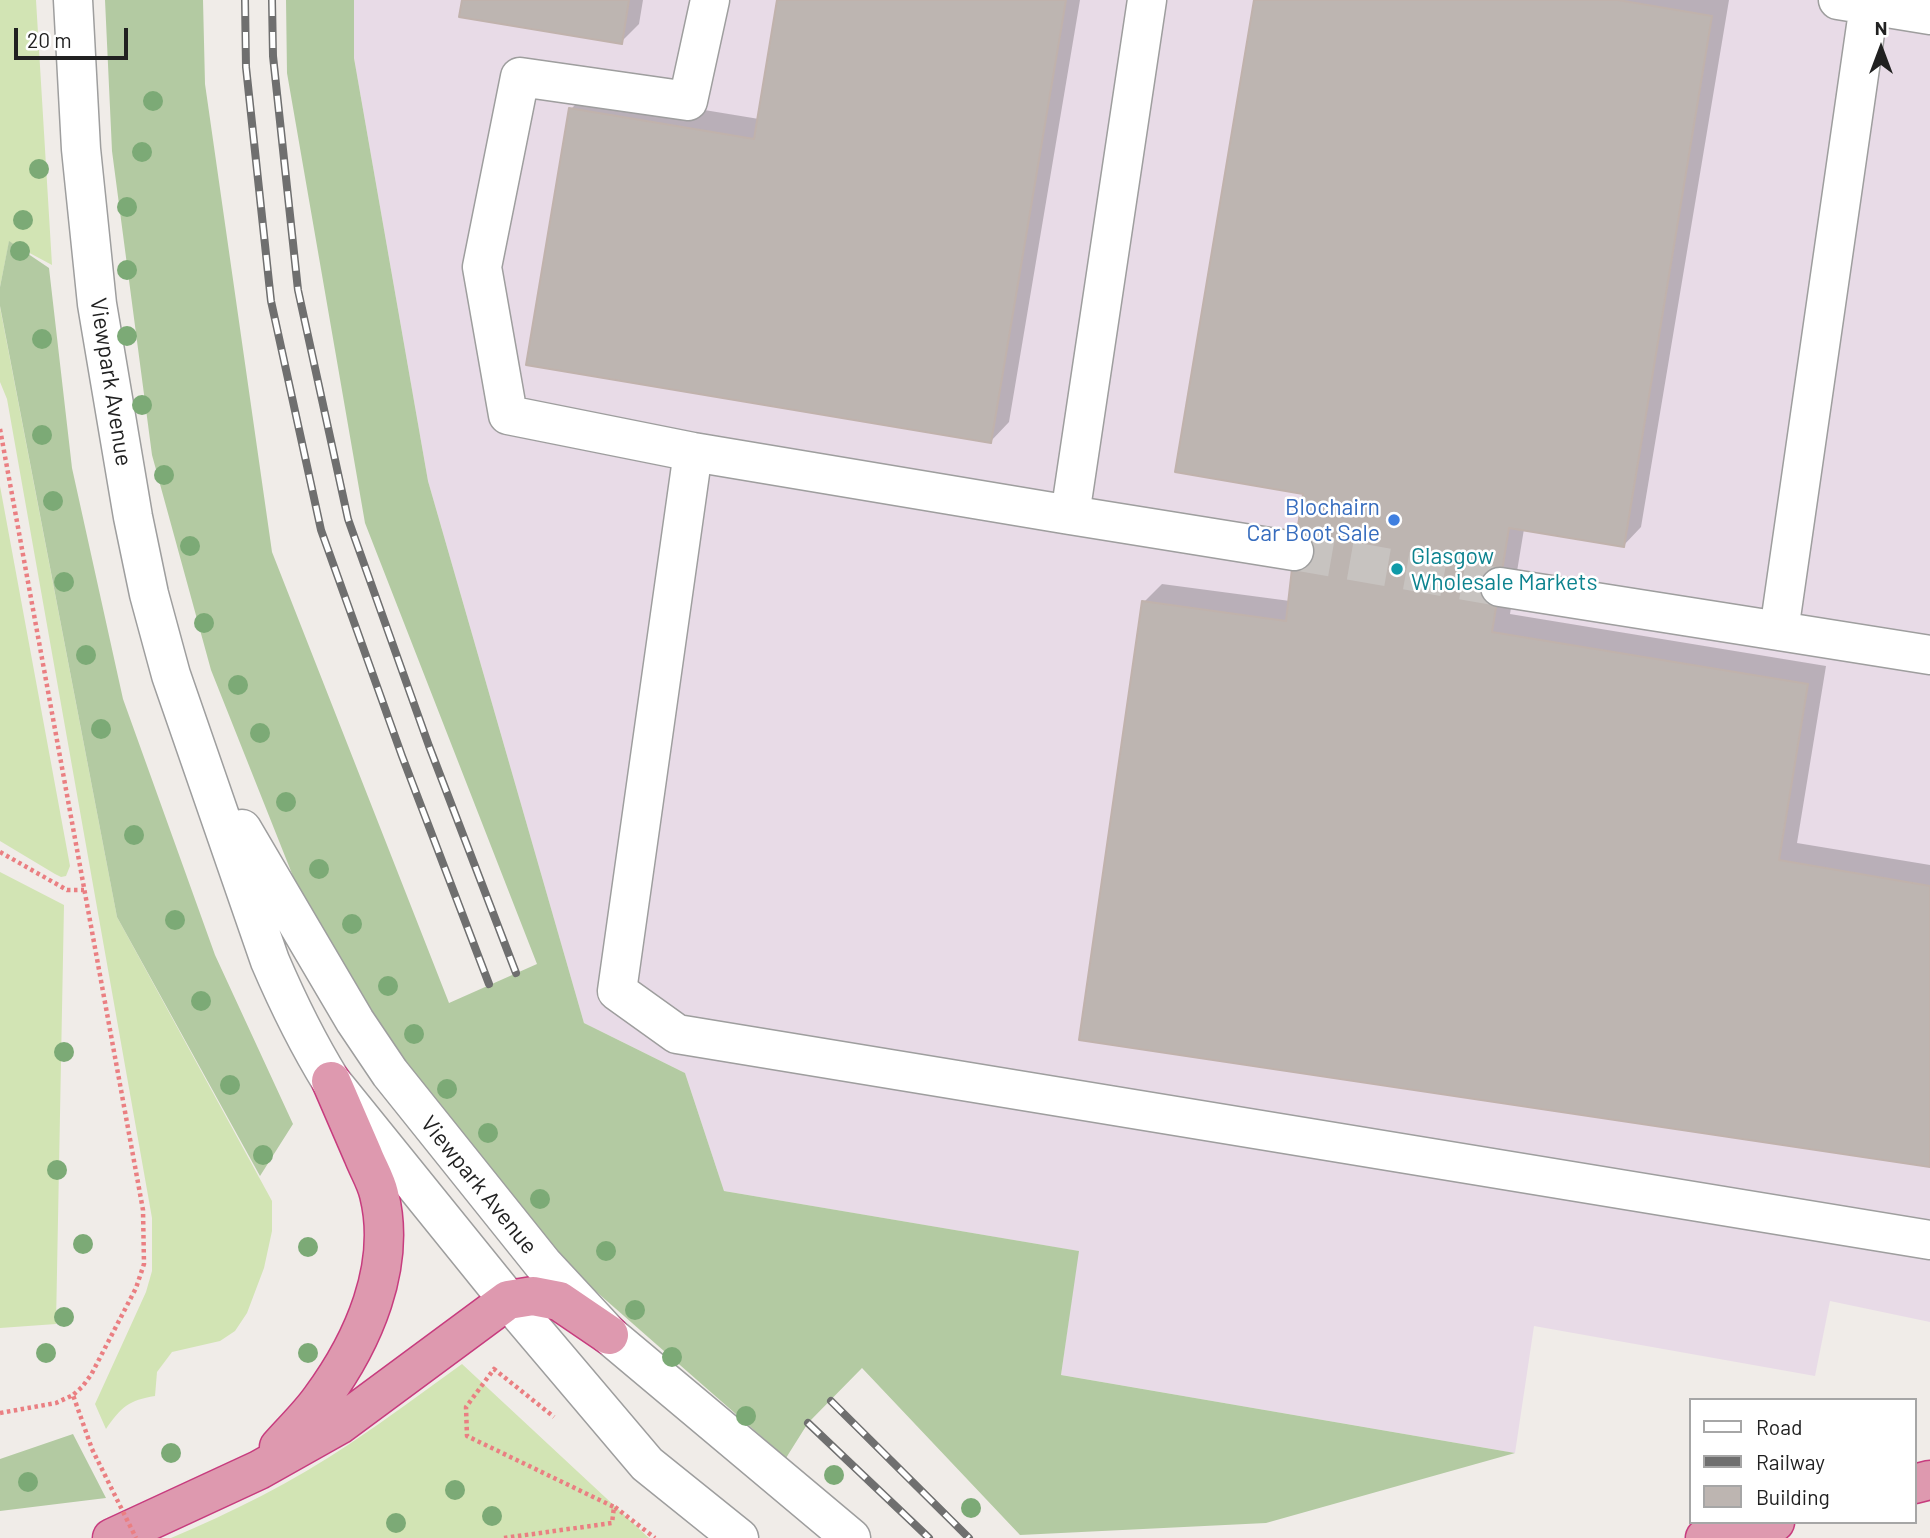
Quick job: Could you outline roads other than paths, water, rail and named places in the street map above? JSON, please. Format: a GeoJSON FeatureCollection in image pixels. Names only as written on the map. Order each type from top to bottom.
{"type":"FeatureCollection","features":[{"type":"Feature","properties":{"kind":"highway"},"geometry":{"type":"LineString","coordinates":[[259,1470],[320,1400],[339,1372],[366,1321],[375,1293],[383,1242],[379,1192],[331,1082]]}},
{"type":"Feature","properties":{"kind":"highway"},"geometry":{"type":"LineString","coordinates":[[112,1538],[259,1470],[339,1425],[508,1300],[533,1296],[559,1301],[609,1335]]}},
{"type":"Feature","properties":{"kind":"highway"},"geometry":{"type":"LineString","coordinates":[[1706,1538],[1767,1524]]}},
{"type":"Feature","properties":{"kind":"street","name":"Viewpark Avenue"},"geometry":{"type":"LineString","coordinates":[[73,0],[81,149],[97,304],[133,517],[149,593],[171,675],[270,961],[309,1045],[331,1082],[508,1300],[647,1464],[739,1538]]}},
{"type":"Feature","properties":{"kind":"street"},"geometry":{"type":"LineString","coordinates":[[710,0],[688,100],[520,77],[482,267],[508,415],[693,452],[1294,551]]}},
{"type":"Feature","properties":{"kind":"street"},"geometry":{"type":"LineString","coordinates":[[1070,515],[1147,0]]}},
{"type":"Feature","properties":{"kind":"street"},"geometry":{"type":"LineString","coordinates":[[1779,631],[1854,3],[1930,15]]}},
{"type":"Feature","properties":{"kind":"street"},"geometry":{"type":"LineString","coordinates":[[693,452],[617,990],[677,1034],[1930,1240]]}},
{"type":"Feature","properties":{"kind":"street"},"geometry":{"type":"LineString","coordinates":[[1500,587],[1930,655]]}},
{"type":"Feature","properties":{"kind":"street","name":"Viewpark Avenue"},"geometry":{"type":"LineString","coordinates":[[199,754],[355,1021],[390,1073],[543,1264],[609,1335],[851,1538]]}},
{"type":"Feature","properties":{"kind":"tunnel"},"geometry":{"type":"LineString","coordinates":[[1294,551],[1500,587]]}},
{"type":"Feature","properties":{"kind":"railway"},"geometry":{"type":"LineString","coordinates":[[245,0],[246,67],[271,301],[321,530],[402,756],[489,984]]}},
{"type":"Feature","properties":{"kind":"railway"},"geometry":{"type":"LineString","coordinates":[[272,0],[273,56],[298,290],[348,519],[429,746],[516,973]]}},
{"type":"Feature","properties":{"kind":"railway"},"geometry":{"type":"LineString","coordinates":[[831,1401],[969,1538]]}},
{"type":"Feature","properties":{"kind":"railway"},"geometry":{"type":"LineString","coordinates":[[808,1423],[929,1538]]}},
{"type":"Feature","properties":{"kind":"place","name":"Blochairn Car Boot Sale"},"geometry":{"type":"Point","coordinates":[1394,520]}},
{"type":"Feature","properties":{"kind":"place","name":"Glasgow Wholesale Markets"},"geometry":{"type":"Point","coordinates":[1397,569]}}]}
